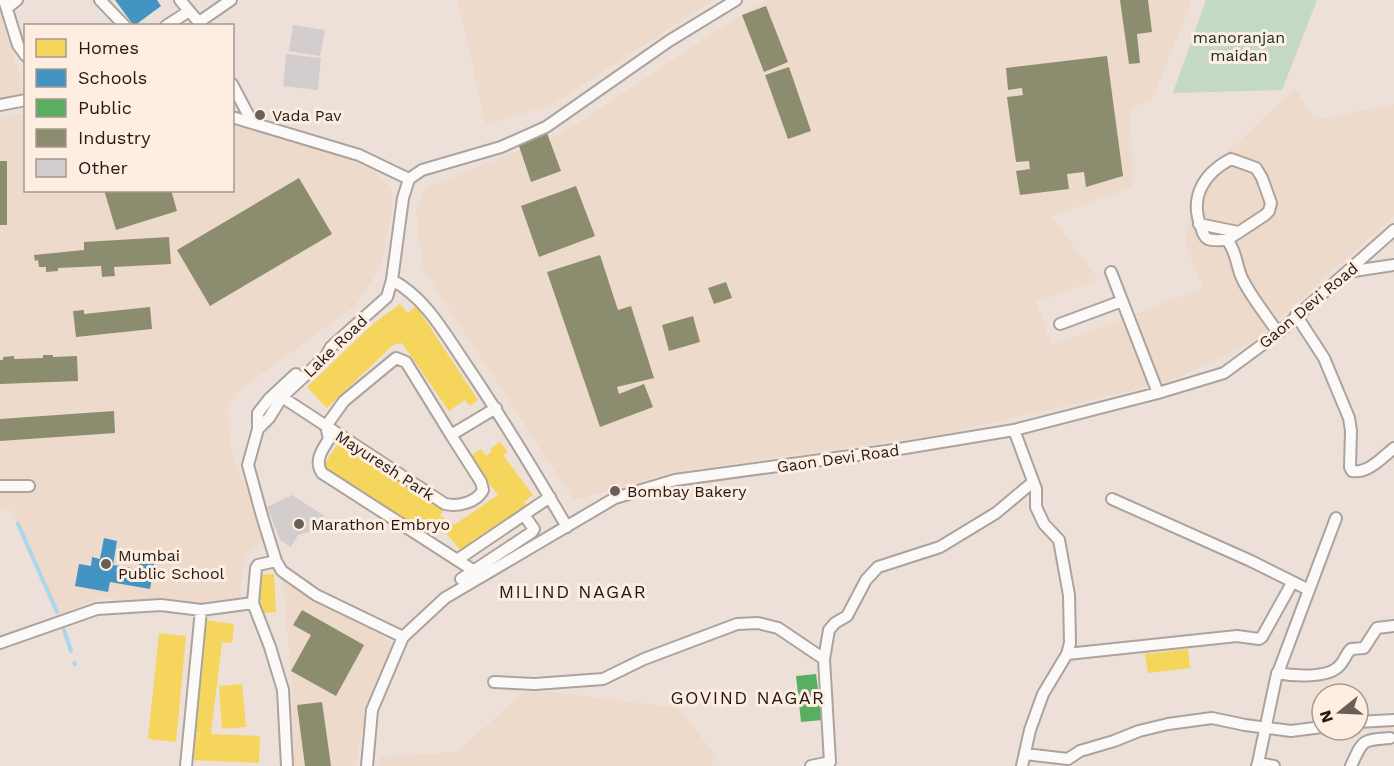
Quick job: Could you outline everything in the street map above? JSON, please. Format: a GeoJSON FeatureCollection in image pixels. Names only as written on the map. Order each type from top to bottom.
{"type":"FeatureCollection","features":[{"type":"Feature","properties":{"kind":"street"},"geometry":{"type":"LineString","coordinates":[[17,0],[5,4],[18,45],[24,53]]}},
{"type":"Feature","properties":{"kind":"street"},"geometry":{"type":"LineString","coordinates":[[100,0],[123,24]]}},
{"type":"Feature","properties":{"kind":"street"},"geometry":{"type":"LineString","coordinates":[[180,0],[200,24],[231,0]]}},
{"type":"Feature","properties":{"kind":"street"},"geometry":{"type":"LineString","coordinates":[[234,118],[359,155],[409,179],[422,170],[501,147],[546,128],[669,41],[736,0]]}},
{"type":"Feature","properties":{"kind":"street"},"geometry":{"type":"LineString","coordinates":[[169,24],[189,11]]}},
{"type":"Feature","properties":{"kind":"street"},"geometry":{"type":"LineString","coordinates":[[234,88],[252,122]]}},
{"type":"Feature","properties":{"kind":"street"},"geometry":{"type":"LineString","coordinates":[[0,105],[24,100]]}},
{"type":"Feature","properties":{"kind":"street"},"geometry":{"type":"LineString","coordinates":[[1231,159],[1256,168],[1271,203],[1265,215],[1227,240],[1208,239],[1199,224],[1196,210],[1203,181],[1219,166],[1231,159]]}},
{"type":"Feature","properties":{"kind":"street","name":"Lake Road"},"geometry":{"type":"LineString","coordinates":[[281,395],[323,350],[331,347],[387,297],[392,280],[403,198],[409,179]]}},
{"type":"Feature","properties":{"kind":"street"},"geometry":{"type":"LineString","coordinates":[[1199,224],[1238,232]]}},
{"type":"Feature","properties":{"kind":"street","name":"Gaon Devi Road"},"geometry":{"type":"LineString","coordinates":[[368,766],[372,710],[402,637],[477,573],[567,527],[615,498],[675,480],[887,452],[1014,430],[1158,393],[1224,373],[1278,333],[1394,230]]}},
{"type":"Feature","properties":{"kind":"street"},"geometry":{"type":"LineString","coordinates":[[1227,240],[1236,257],[1242,277],[1278,333]]}},
{"type":"Feature","properties":{"kind":"street"},"geometry":{"type":"LineString","coordinates":[[1347,273],[1394,265]]}},
{"type":"Feature","properties":{"kind":"street"},"geometry":{"type":"LineString","coordinates":[[1111,272],[1158,393]]}},
{"type":"Feature","properties":{"kind":"street"},"geometry":{"type":"LineString","coordinates":[[392,280],[406,287],[428,309],[496,408],[567,527]]}},
{"type":"Feature","properties":{"kind":"street"},"geometry":{"type":"LineString","coordinates":[[1060,324],[1122,301]]}},
{"type":"Feature","properties":{"kind":"street"},"geometry":{"type":"LineString","coordinates":[[1296,315],[1324,358],[1349,418],[1350,467],[1353,471],[1361,472],[1394,448]]}},
{"type":"Feature","properties":{"kind":"street"},"geometry":{"type":"LineString","coordinates":[[348,339],[258,414],[258,429],[248,465],[276,561],[282,571],[316,595],[402,637]]}},
{"type":"Feature","properties":{"kind":"street"},"geometry":{"type":"LineString","coordinates":[[326,426],[344,401],[392,360],[400,358],[406,362],[451,435],[496,408]]}},
{"type":"Feature","properties":{"kind":"street"},"geometry":{"type":"LineString","coordinates":[[281,395],[326,426],[329,439],[320,454],[319,463],[322,473],[477,573]]}},
{"type":"Feature","properties":{"kind":"street","name":"Mayuresh Park"},"geometry":{"type":"LineString","coordinates":[[326,426],[446,504],[461,505],[480,496],[483,490],[481,482],[451,435]]}},
{"type":"Feature","properties":{"kind":"street"},"geometry":{"type":"LineString","coordinates":[[1014,430],[1036,489],[1036,507],[1044,524],[1059,540],[1069,595],[1070,643],[1067,654],[1043,694],[1030,730],[1022,766]]}},
{"type":"Feature","properties":{"kind":"street"},"geometry":{"type":"LineString","coordinates":[[811,766],[832,764],[824,659],[829,630],[835,623],[847,616],[866,580],[878,567],[940,547],[996,513],[1033,482]]}},
{"type":"Feature","properties":{"kind":"street"},"geometry":{"type":"LineString","coordinates":[[0,486],[29,486]]}},
{"type":"Feature","properties":{"kind":"street"},"geometry":{"type":"LineString","coordinates":[[458,560],[550,497]]}},
{"type":"Feature","properties":{"kind":"street"},"geometry":{"type":"LineString","coordinates":[[1112,499],[1251,561],[1309,590]]}},
{"type":"Feature","properties":{"kind":"street"},"geometry":{"type":"LineString","coordinates":[[461,579],[477,573],[532,532],[534,529],[524,515]]}},
{"type":"Feature","properties":{"kind":"street"},"geometry":{"type":"LineString","coordinates":[[1274,766],[1258,765],[1277,673],[1336,518]]}},
{"type":"Feature","properties":{"kind":"street"},"geometry":{"type":"LineString","coordinates":[[276,561],[258,565],[256,568],[253,603],[283,690],[287,766]]}},
{"type":"Feature","properties":{"kind":"street"},"geometry":{"type":"LineString","coordinates":[[1067,654],[1237,636],[1259,639],[1292,583]]}},
{"type":"Feature","properties":{"kind":"street"},"geometry":{"type":"LineString","coordinates":[[0,643],[97,609],[161,605],[201,610],[253,603]]}},
{"type":"Feature","properties":{"kind":"street"},"geometry":{"type":"LineString","coordinates":[[186,766],[201,610]]}},
{"type":"Feature","properties":{"kind":"street"},"geometry":{"type":"LineString","coordinates":[[494,682],[535,684],[603,679],[644,659],[737,624],[758,623],[778,628],[824,659]]}},
{"type":"Feature","properties":{"kind":"street"},"geometry":{"type":"LineString","coordinates":[[1277,673],[1299,677],[1335,669],[1341,665],[1351,649],[1364,648],[1369,644],[1377,628],[1394,627]]}},
{"type":"Feature","properties":{"kind":"street"},"geometry":{"type":"LineString","coordinates":[[1025,754],[1068,759],[1080,752],[1138,731],[1212,718],[1291,731],[1310,729]]}},
{"type":"Feature","properties":{"kind":"street"},"geometry":{"type":"LineString","coordinates":[[1370,721],[1394,720]]}},
{"type":"Feature","properties":{"kind":"street"},"geometry":{"type":"LineString","coordinates":[[1351,766],[1361,745],[1371,739],[1392,741]]}},
{"type":"Feature","properties":{"kind":"street"},"geometry":{"type":"LineString","coordinates":[[1356,766],[1365,748],[1392,741]]}},
{"type":"Feature","properties":{"kind":"shaded area"},"geometry":{"type":"Polygon","coordinates":[[[458,0],[713,0],[553,104],[486,125],[458,0]]]}},
{"type":"Feature","properties":{"kind":"shaded area"},"geometry":{"type":"Polygon","coordinates":[[[768,0],[1192,0],[1152,99],[1130,109],[1133,187],[1051,216],[1098,279],[1036,302],[1052,346],[1203,288],[1185,242],[1200,178],[1295,88],[1315,120],[1394,104],[1394,216],[1253,342],[1168,382],[943,434],[674,472],[574,500],[423,269],[416,211],[426,188],[563,133],[719,29],[768,0]]]}},
{"type":"Feature","properties":{"kind":"shaded area"},"geometry":{"type":"Polygon","coordinates":[[[0,12],[24,93],[0,97],[0,12]]]}},
{"type":"Feature","properties":{"kind":"shaded area"},"geometry":{"type":"Polygon","coordinates":[[[24,113],[24,192],[234,192],[234,126],[367,165],[392,188],[392,211],[380,268],[355,306],[238,391],[227,411],[234,461],[248,491],[263,540],[245,554],[240,598],[161,606],[102,597],[60,614],[53,604],[41,569],[36,571],[10,509],[0,509],[0,118],[24,113]]]}},
{"type":"Feature","properties":{"kind":"shaded area"},"geometry":{"type":"Polygon","coordinates":[[[283,578],[392,642],[393,653],[368,700],[355,766],[293,766],[292,688],[283,578]]]}},
{"type":"Feature","properties":{"kind":"shaded area"},"geometry":{"type":"Polygon","coordinates":[[[527,689],[678,708],[717,757],[711,766],[379,766],[380,757],[457,752],[527,689]]]}},
{"type":"Feature","properties":{"kind":"green space","name":"manoranjan maidan"},"geometry":{"type":"Polygon","coordinates":[[[1206,0],[1317,0],[1282,90],[1173,93],[1206,0]]]}},
{"type":"Feature","properties":{"kind":"building: Homes"},"geometry":{"type":"Polygon","coordinates":[[[400,304],[408,313],[416,306],[478,400],[469,406],[465,400],[449,411],[402,343],[393,345],[327,408],[307,387],[373,324],[400,304]]]}},
{"type":"Feature","properties":{"kind":"building: Homes"},"geometry":{"type":"Polygon","coordinates":[[[500,442],[508,452],[503,455],[533,495],[524,502],[529,507],[462,552],[445,532],[434,525],[428,535],[322,468],[338,443],[444,509],[440,516],[454,525],[498,495],[469,457],[481,449],[486,456],[492,451],[490,449],[500,442]]]}},
{"type":"Feature","properties":{"kind":"building: Homes"},"geometry":{"type":"Polygon","coordinates":[[[274,574],[276,612],[261,613],[259,575],[274,574]]]}},
{"type":"Feature","properties":{"kind":"building: Homes"},"geometry":{"type":"Polygon","coordinates":[[[204,620],[234,624],[232,643],[222,642],[211,734],[260,736],[259,763],[189,760],[190,733],[207,734],[191,732],[204,620]]]}},
{"type":"Feature","properties":{"kind":"building: Homes"},"geometry":{"type":"Polygon","coordinates":[[[159,633],[186,636],[176,742],[148,739],[159,633]]]}},
{"type":"Feature","properties":{"kind":"building: Homes"},"geometry":{"type":"Polygon","coordinates":[[[1188,649],[1190,668],[1148,673],[1145,654],[1188,649]]]}},
{"type":"Feature","properties":{"kind":"building: Homes"},"geometry":{"type":"Polygon","coordinates":[[[242,684],[246,727],[222,729],[219,686],[242,684]]]}},
{"type":"Feature","properties":{"kind":"building: Schools"},"geometry":{"type":"Polygon","coordinates":[[[115,0],[157,0],[161,6],[137,24],[133,24],[115,0]]]}},
{"type":"Feature","properties":{"kind":"building: Schools"},"geometry":{"type":"Polygon","coordinates":[[[104,538],[117,541],[113,565],[138,569],[141,552],[156,555],[150,589],[110,582],[108,592],[75,586],[79,564],[91,566],[92,557],[100,559],[104,538]]]}},
{"type":"Feature","properties":{"kind":"building: Public"},"geometry":{"type":"Polygon","coordinates":[[[816,674],[822,720],[801,722],[796,676],[816,674]]]}},
{"type":"Feature","properties":{"kind":"building: Industry"},"geometry":{"type":"Polygon","coordinates":[[[1120,0],[1148,0],[1152,32],[1137,34],[1140,63],[1129,64],[1120,0]]]}},
{"type":"Feature","properties":{"kind":"building: Industry"},"geometry":{"type":"Polygon","coordinates":[[[766,6],[788,62],[764,72],[742,15],[766,6]]]}},
{"type":"Feature","properties":{"kind":"building: Industry"},"geometry":{"type":"Polygon","coordinates":[[[1107,56],[1123,176],[1086,187],[1084,172],[1067,174],[1069,189],[1020,195],[1016,171],[1030,169],[1029,161],[1016,162],[1007,97],[1023,95],[1022,88],[1008,90],[1006,68],[1107,56]]]}},
{"type":"Feature","properties":{"kind":"building: Industry"},"geometry":{"type":"Polygon","coordinates":[[[789,67],[811,131],[788,139],[765,75],[789,67]]]}},
{"type":"Feature","properties":{"kind":"building: Industry"},"geometry":{"type":"Polygon","coordinates":[[[547,133],[561,171],[531,182],[518,143],[547,133]]]}},
{"type":"Feature","properties":{"kind":"building: Industry"},"geometry":{"type":"Polygon","coordinates":[[[0,161],[7,161],[7,225],[0,225],[0,161]]]}},
{"type":"Feature","properties":{"kind":"building: Industry"},"geometry":{"type":"Polygon","coordinates":[[[299,178],[332,234],[210,306],[177,250],[299,178]]]}},
{"type":"Feature","properties":{"kind":"building: Industry"},"geometry":{"type":"Polygon","coordinates":[[[576,186],[595,236],[539,257],[521,206],[576,186]]]}},
{"type":"Feature","properties":{"kind":"building: Industry"},"geometry":{"type":"Polygon","coordinates":[[[105,192],[172,192],[177,211],[116,230],[105,192]]]}},
{"type":"Feature","properties":{"kind":"building: Industry"},"geometry":{"type":"Polygon","coordinates":[[[169,237],[171,264],[114,267],[115,276],[102,277],[101,266],[58,268],[58,271],[46,272],[46,267],[39,267],[34,255],[84,250],[84,242],[169,237]]]}},
{"type":"Feature","properties":{"kind":"building: Industry"},"geometry":{"type":"Polygon","coordinates":[[[600,255],[618,310],[631,306],[654,378],[617,387],[619,394],[644,384],[653,407],[600,427],[547,272],[600,255]]]}},
{"type":"Feature","properties":{"kind":"building: Industry"},"geometry":{"type":"Polygon","coordinates":[[[726,282],[732,298],[714,304],[708,288],[726,282]]]}},
{"type":"Feature","properties":{"kind":"building: Industry"},"geometry":{"type":"Polygon","coordinates":[[[150,307],[152,329],[76,337],[73,311],[84,310],[84,314],[150,307]]]}},
{"type":"Feature","properties":{"kind":"building: Industry"},"geometry":{"type":"Polygon","coordinates":[[[693,316],[700,342],[669,351],[662,325],[693,316]]]}},
{"type":"Feature","properties":{"kind":"building: Industry"},"geometry":{"type":"Polygon","coordinates":[[[43,355],[77,356],[78,381],[0,384],[0,360],[3,360],[3,357],[43,358],[43,355]]]}},
{"type":"Feature","properties":{"kind":"building: Industry"},"geometry":{"type":"Polygon","coordinates":[[[114,411],[115,433],[0,441],[0,419],[114,411]]]}},
{"type":"Feature","properties":{"kind":"building: Industry"},"geometry":{"type":"Polygon","coordinates":[[[302,610],[364,645],[336,696],[291,671],[311,635],[293,625],[302,610]]]}},
{"type":"Feature","properties":{"kind":"building: Industry"},"geometry":{"type":"Polygon","coordinates":[[[322,702],[331,766],[305,766],[297,705],[322,702]]]}},
{"type":"Feature","properties":{"kind":"building: Other"},"geometry":{"type":"Polygon","coordinates":[[[293,25],[325,30],[320,56],[289,51],[293,25]]]}},
{"type":"Feature","properties":{"kind":"building: Other"},"geometry":{"type":"Polygon","coordinates":[[[286,54],[321,58],[318,90],[283,86],[286,54]]]}},
{"type":"Feature","properties":{"kind":"building: Other","name":"Marathon Embryo"},"geometry":{"type":"Polygon","coordinates":[[[292,495],[326,517],[323,528],[298,535],[291,547],[280,540],[267,507],[292,495]]]}},
{"type":"Feature","properties":{"kind":"waterway"},"geometry":{"type":"LineString","coordinates":[[18,524],[57,612]]}},
{"type":"Feature","properties":{"kind":"waterway"},"geometry":{"type":"LineString","coordinates":[[64,630],[71,651]]}},
{"type":"Feature","properties":{"kind":"place","name":"Vada Pav"},"geometry":{"type":"Point","coordinates":[260,115]}},
{"type":"Feature","properties":{"kind":"place","name":"Bombay Bakery"},"geometry":{"type":"Point","coordinates":[615,491]}},
{"type":"Feature","properties":{"kind":"place","name":"Marathon Embryo"},"geometry":{"type":"Point","coordinates":[299,524]}},
{"type":"Feature","properties":{"kind":"place","name":"Mumbai Public School"},"geometry":{"type":"Point","coordinates":[106,564]}},
{"type":"Feature","properties":{"kind":"district","name":"MILIND NAGAR"},"geometry":{"type":"Point","coordinates":[573,592]}},
{"type":"Feature","properties":{"kind":"district","name":"GOVIND NAGAR"},"geometry":{"type":"Point","coordinates":[748,698]}}]}
